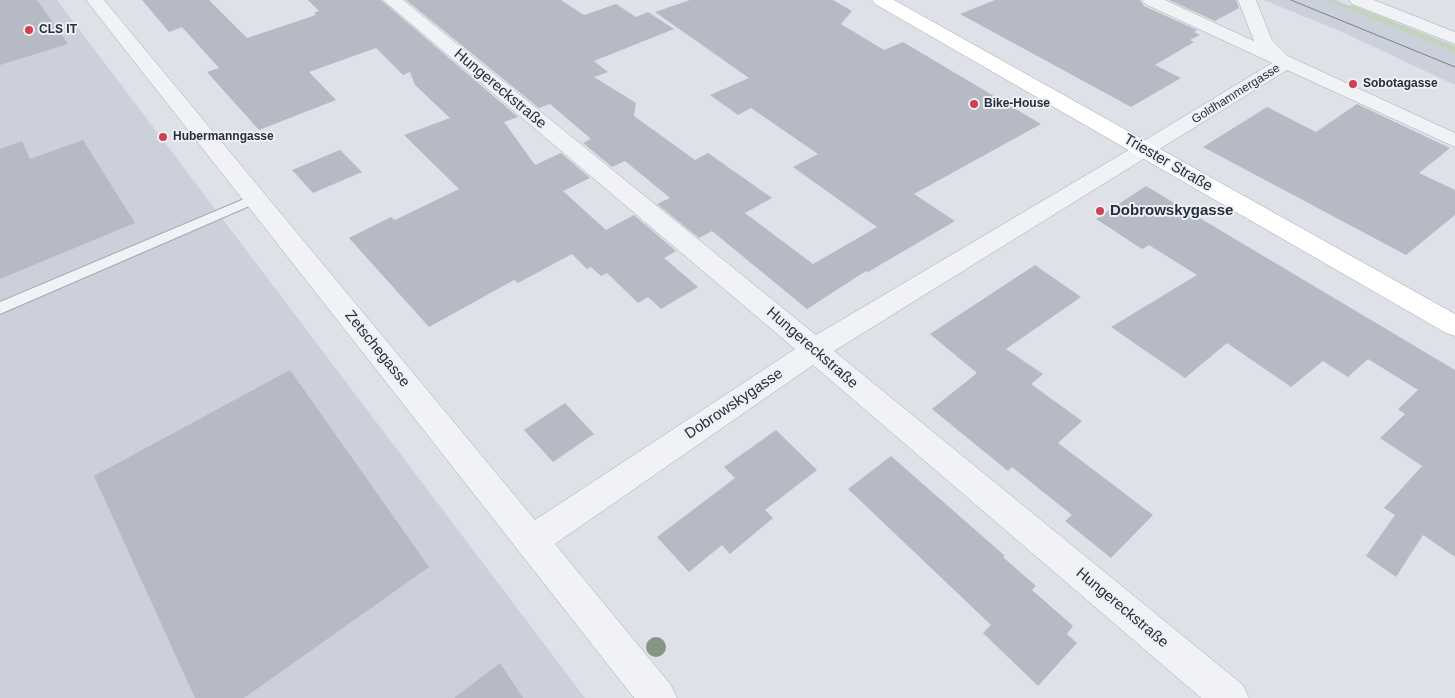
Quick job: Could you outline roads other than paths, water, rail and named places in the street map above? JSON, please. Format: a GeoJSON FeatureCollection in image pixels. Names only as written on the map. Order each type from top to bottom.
{"type":"FeatureCollection","features":[{"type":"Feature","properties":{"kind":"main road","name":"Triester Straße"},"geometry":{"type":"LineString","coordinates":[[881,0],[1455,326]]}},
{"type":"Feature","properties":{"kind":"street","name":"Zetschegasse"},"geometry":{"type":"LineString","coordinates":[[95,0],[533,540],[658,698]]}},
{"type":"Feature","properties":{"kind":"street","name":"Hungereckstraße"},"geometry":{"type":"LineString","coordinates":[[392,0],[1230,698]]}},
{"type":"Feature","properties":{"kind":"street"},"geometry":{"type":"LineString","coordinates":[[1151,0],[1455,141]]}},
{"type":"Feature","properties":{"kind":"street","name":"Goldhammergasse"},"geometry":{"type":"LineString","coordinates":[[1145,150],[1287,62],[1264,43],[1247,0]]}},
{"type":"Feature","properties":{"kind":"street"},"geometry":{"type":"LineString","coordinates":[[1358,0],[1455,38]]}},
{"type":"Feature","properties":{"kind":"street","name":"Dobrowskygasse"},"geometry":{"type":"LineString","coordinates":[[533,540],[814,350],[1145,150]]}},
{"type":"Feature","properties":{"kind":"lane"},"geometry":{"type":"LineString","coordinates":[[0,308],[256,198]]}},
{"type":"Feature","properties":{"kind":"tram line"},"geometry":{"type":"LineString","coordinates":[[1291,0],[1455,67]]}},
{"type":"Feature","properties":{"kind":"place","name":"CLS IT"},"geometry":{"type":"Point","coordinates":[29,30]}},
{"type":"Feature","properties":{"kind":"place","name":"Sobotagasse"},"geometry":{"type":"Point","coordinates":[1353,84]}},
{"type":"Feature","properties":{"kind":"place","name":"Bike-House"},"geometry":{"type":"Point","coordinates":[974,104]}},
{"type":"Feature","properties":{"kind":"place","name":"Hubermanngasse"},"geometry":{"type":"Point","coordinates":[163,137]}},
{"type":"Feature","properties":{"kind":"place","name":"Dobrowskygasse"},"geometry":{"type":"Point","coordinates":[1100,211]}}]}
